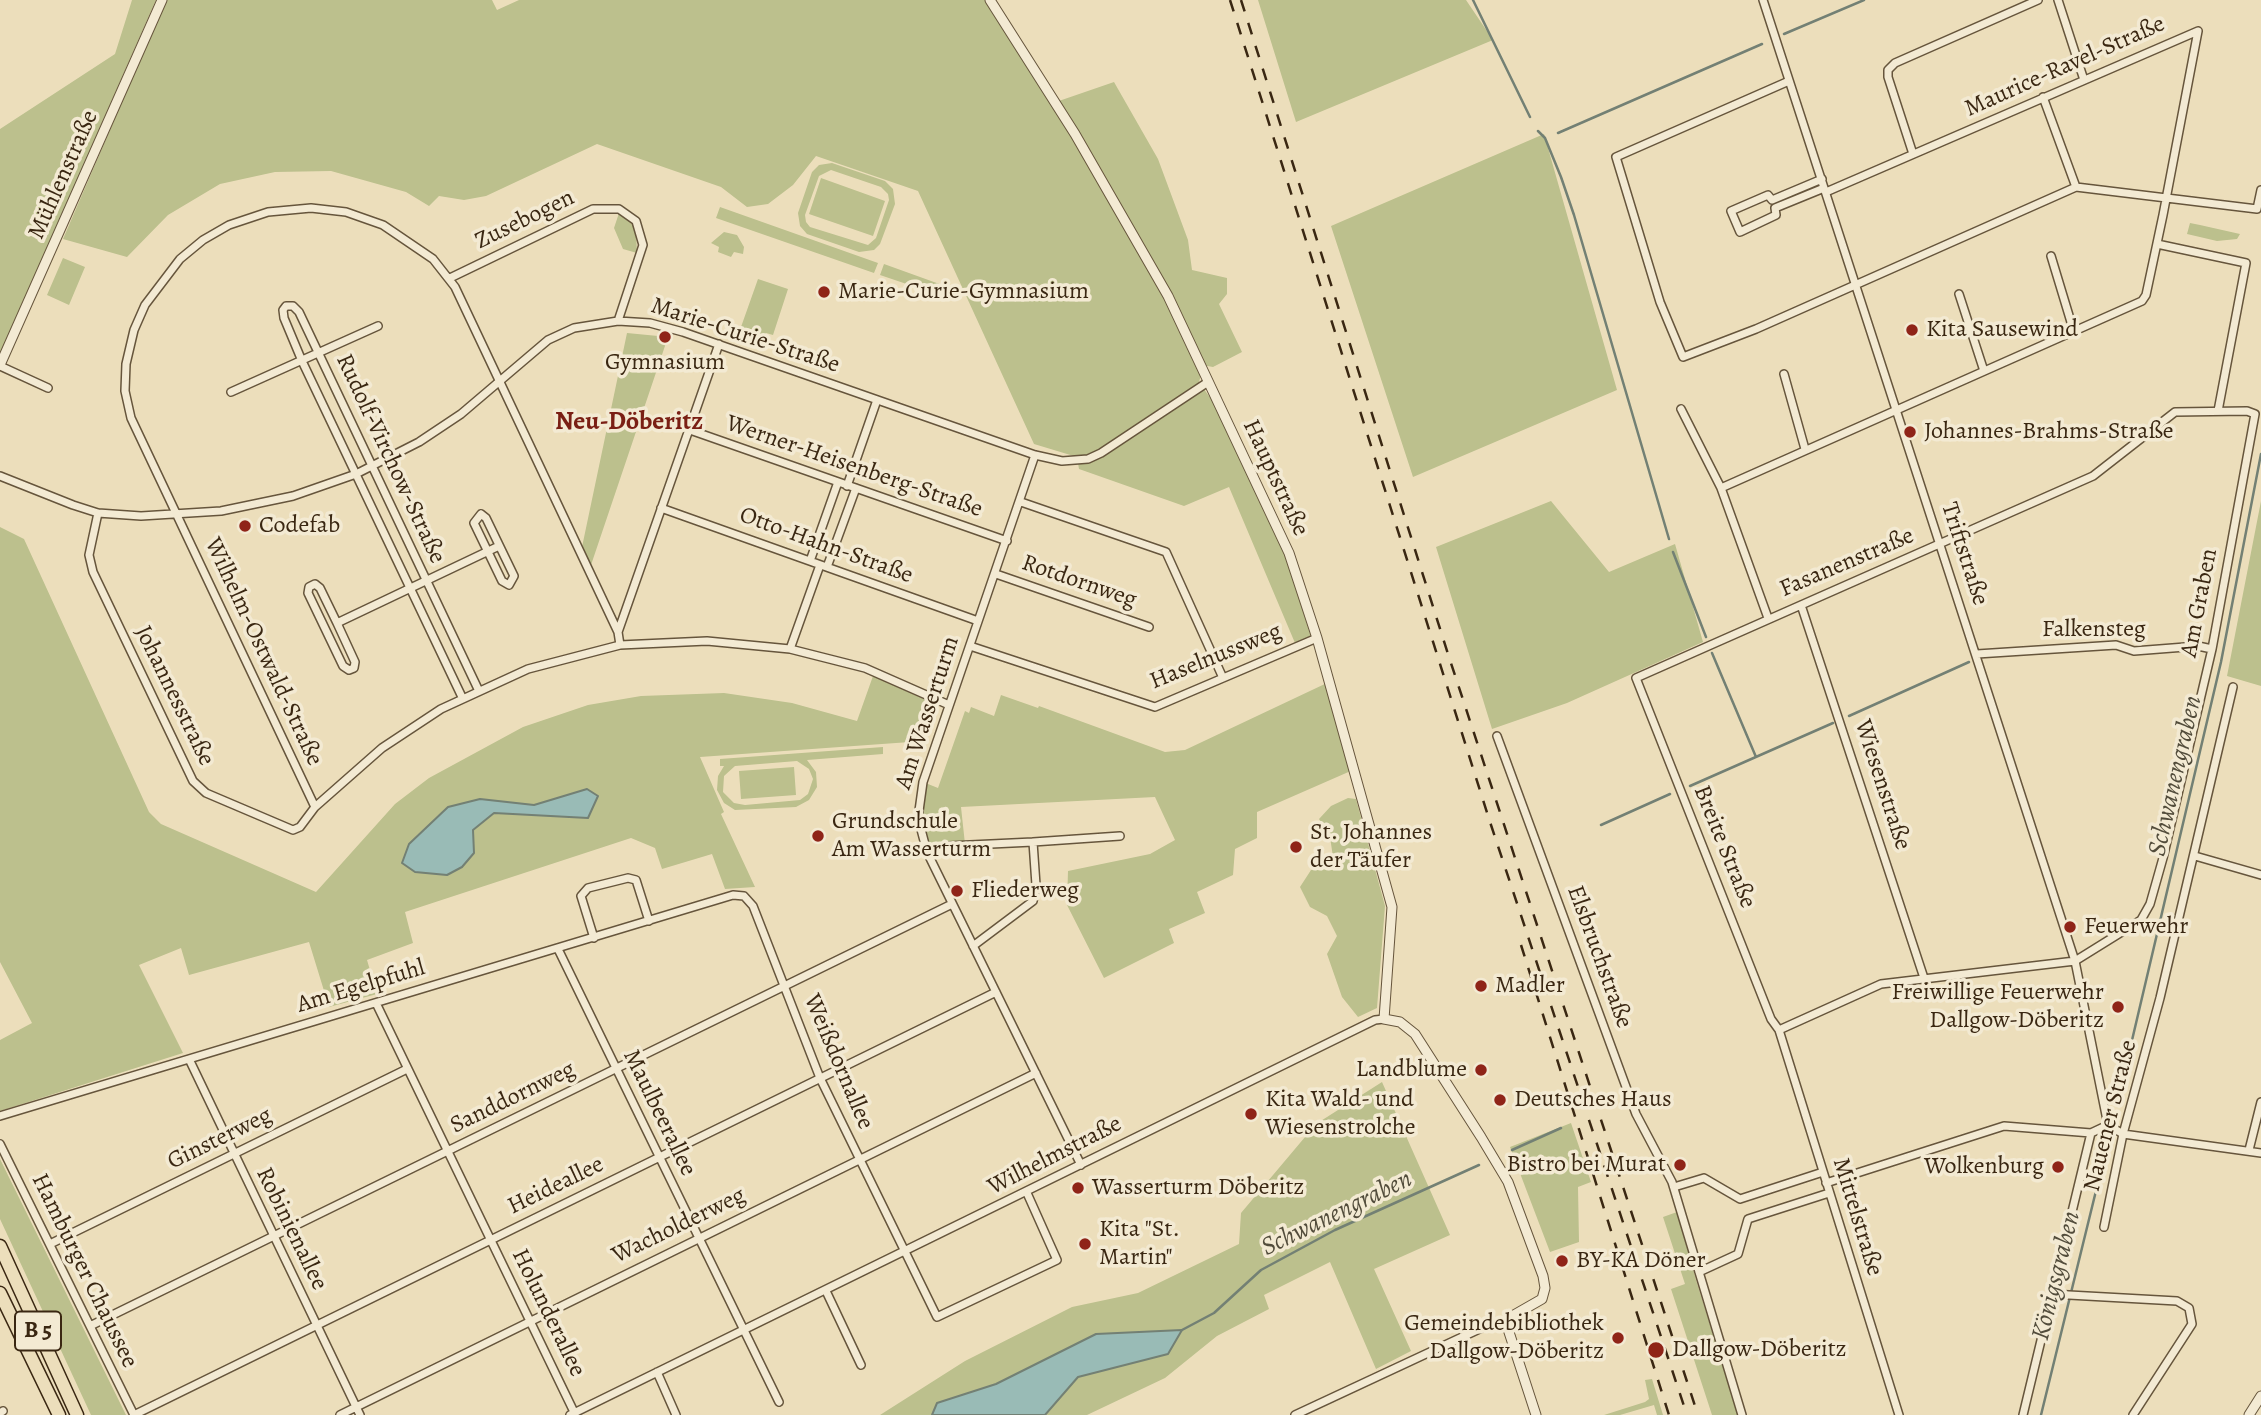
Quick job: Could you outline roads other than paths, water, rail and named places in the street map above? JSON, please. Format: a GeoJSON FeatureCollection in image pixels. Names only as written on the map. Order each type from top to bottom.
{"type":"FeatureCollection","features":[{"type":"Feature","properties":{"kind":"highway","name":"B 5"},"geometry":{"type":"LineString","coordinates":[[0,1246],[77,1415]]}},
{"type":"Feature","properties":{"kind":"highway","name":"B 5"},"geometry":{"type":"LineString","coordinates":[[0,1293],[58,1415]]}},
{"type":"Feature","properties":{"kind":"street","name":"Mühlenstraße"},"geometry":{"type":"LineString","coordinates":[[48,388],[0,366],[162,0]]}},
{"type":"Feature","properties":{"kind":"street","name":"Hauptstraße"},"geometry":{"type":"LineString","coordinates":[[990,0],[1140,244],[1168,296],[1289,553],[1317,638],[1392,907],[1384,1019]]}},
{"type":"Feature","properties":{"kind":"street","name":"Triftstraße"},"geometry":{"type":"LineString","coordinates":[[1763,0],[2076,961],[2108,1125]]}},
{"type":"Feature","properties":{"kind":"street"},"geometry":{"type":"LineString","coordinates":[[1913,154],[1888,70],[1895,63],[2038,0]]}},
{"type":"Feature","properties":{"kind":"street"},"geometry":{"type":"LineString","coordinates":[[2058,0],[2084,80]]}},
{"type":"Feature","properties":{"kind":"street","name":"Maurice-Ravel-Straße"},"geometry":{"type":"LineString","coordinates":[[1774,204],[1825,190],[2198,31],[2157,244]]}},
{"type":"Feature","properties":{"kind":"street"},"geometry":{"type":"LineString","coordinates":[[1789,81],[1616,158],[1660,302],[1683,356],[1689,357],[2076,187],[2257,209],[2261,190]]}},
{"type":"Feature","properties":{"kind":"street"},"geometry":{"type":"LineString","coordinates":[[2043,97],[2076,187]]}},
{"type":"Feature","properties":{"kind":"street"},"geometry":{"type":"LineString","coordinates":[[1774,204],[1822,179]]}},
{"type":"Feature","properties":{"kind":"street"},"geometry":{"type":"LineString","coordinates":[[1768,195],[1774,204],[1776,215],[1740,232],[1731,211],[1768,195]]}},
{"type":"Feature","properties":{"kind":"street","name":"Wilhelm-Ostwald-Straße"},"geometry":{"type":"LineString","coordinates":[[316,807],[131,418],[125,391],[126,364],[134,330],[145,305],[180,259],[203,240],[244,219],[268,212],[311,208],[346,212],[383,225],[433,258],[450,278],[618,632]]}},
{"type":"Feature","properties":{"kind":"street","name":"Zusebogen"},"geometry":{"type":"LineString","coordinates":[[450,278],[593,209],[619,209],[636,221],[643,246],[618,321]]}},
{"type":"Feature","properties":{"kind":"street"},"geometry":{"type":"LineString","coordinates":[[1721,488],[2145,298],[2157,244],[2246,263],[2218,411]]}},
{"type":"Feature","properties":{"kind":"street"},"geometry":{"type":"LineString","coordinates":[[2051,256],[2074,332]]}},
{"type":"Feature","properties":{"kind":"street"},"geometry":{"type":"LineString","coordinates":[[1959,294],[1984,371]]}},
{"type":"Feature","properties":{"kind":"street","name":"Rudolf-Virchow-Straße"},"geometry":{"type":"LineString","coordinates":[[462,697],[302,361],[284,318],[283,310],[286,306],[293,306],[299,312],[478,689]]}},
{"type":"Feature","properties":{"kind":"street","name":"Marie-Curie-Straße"},"geometry":{"type":"LineString","coordinates":[[0,476],[97,513],[141,516],[263,504],[323,487],[373,466],[419,442],[451,421],[548,340],[574,328],[618,321],[650,323],[719,344],[1035,455],[1062,461],[1088,459],[1208,382]]}},
{"type":"Feature","properties":{"kind":"street","name":"Rudolf-Virchow-Straße"},"geometry":{"type":"LineString","coordinates":[[231,392],[377,326]]}},
{"type":"Feature","properties":{"kind":"street"},"geometry":{"type":"LineString","coordinates":[[620,645],[618,632],[719,344]]}},
{"type":"Feature","properties":{"kind":"street"},"geometry":{"type":"LineString","coordinates":[[1784,374],[1805,449]]}},
{"type":"Feature","properties":{"kind":"street"},"geometry":{"type":"LineString","coordinates":[[847,486],[877,400]]}},
{"type":"Feature","properties":{"kind":"street"},"geometry":{"type":"LineString","coordinates":[[1681,409],[1721,488],[1768,618]]}},
{"type":"Feature","properties":{"kind":"street","name":"Fasanenstraße"},"geometry":{"type":"LineString","coordinates":[[1636,678],[2093,476],[2175,412],[2218,411]]}},
{"type":"Feature","properties":{"kind":"street","name":"Am Graben"},"geometry":{"type":"LineString","coordinates":[[2076,961],[2136,925],[2150,904],[2211,649],[2255,424],[2255,414],[2247,411],[2218,411]]}},
{"type":"Feature","properties":{"kind":"street","name":"Werner-Heisenberg-Straße"},"geometry":{"type":"LineString","coordinates":[[690,430],[1006,541]]}},
{"type":"Feature","properties":{"kind":"street","name":"Am Wasserturm"},"geometry":{"type":"LineString","coordinates":[[1035,455],[918,803],[927,852],[1081,1165]]}},
{"type":"Feature","properties":{"kind":"street"},"geometry":{"type":"LineString","coordinates":[[810,561],[838,482]]}},
{"type":"Feature","properties":{"kind":"street"},"geometry":{"type":"LineString","coordinates":[[790,649],[856,488]]}},
{"type":"Feature","properties":{"kind":"street"},"geometry":{"type":"LineString","coordinates":[[1021,502],[1166,552],[1223,678]]}},
{"type":"Feature","properties":{"kind":"street","name":"Otto-Hahn-Straße"},"geometry":{"type":"LineString","coordinates":[[661,508],[978,621]]}},
{"type":"Feature","properties":{"kind":"street","name":"Johannesstraße"},"geometry":{"type":"LineString","coordinates":[[97,513],[89,555],[93,572],[192,782],[206,793],[293,830],[306,821],[316,807],[382,748],[462,697],[528,669],[620,645],[707,641],[790,649],[865,668],[949,705]]}},
{"type":"Feature","properties":{"kind":"street","name":"Rudolf-Virchow-Straße"},"geometry":{"type":"LineString","coordinates":[[484,515],[514,576],[513,583],[509,585],[502,581],[488,552],[474,523],[476,517],[484,515]]}},
{"type":"Feature","properties":{"kind":"street","name":"Rudolf-Virchow-Straße"},"geometry":{"type":"LineString","coordinates":[[337,624],[499,546]]}},
{"type":"Feature","properties":{"kind":"street","name":"Rotdornweg"},"geometry":{"type":"LineString","coordinates":[[996,574],[1149,627]]}},
{"type":"Feature","properties":{"kind":"street"},"geometry":{"type":"LineString","coordinates":[[315,584],[320,588],[337,624],[355,662],[354,668],[349,670],[343,666],[307,593],[309,587],[315,584]]}},
{"type":"Feature","properties":{"kind":"street","name":"Wiesenstraße"},"geometry":{"type":"LineString","coordinates":[[1801,605],[1924,978]]}},
{"type":"Feature","properties":{"kind":"street","name":"Haselnussweg"},"geometry":{"type":"LineString","coordinates":[[970,646],[1149,706],[1160,706],[1317,638]]}},
{"type":"Feature","properties":{"kind":"street","name":"Falkensteg"},"geometry":{"type":"LineString","coordinates":[[1977,654],[2116,645],[2134,651],[2198,646],[2211,649]]}},
{"type":"Feature","properties":{"kind":"street","name":"Breite Straße"},"geometry":{"type":"LineString","coordinates":[[1636,678],[1771,1019],[1779,1030]]}},
{"type":"Feature","properties":{"kind":"street","name":"Nauener Straße"},"geometry":{"type":"LineString","coordinates":[[2104,1227],[2123,1134],[2195,856],[2233,687]]}},
{"type":"Feature","properties":{"kind":"street","name":"Elsbruchstraße"},"geometry":{"type":"LineString","coordinates":[[1497,736],[1636,1114],[1665,1164],[1674,1187],[1742,1415]]}},
{"type":"Feature","properties":{"kind":"street"},"geometry":{"type":"LineString","coordinates":[[927,852],[957,845],[1120,836]]}},
{"type":"Feature","properties":{"kind":"street"},"geometry":{"type":"LineString","coordinates":[[973,946],[1033,901],[1036,885],[1033,842]]}},
{"type":"Feature","properties":{"kind":"street"},"geometry":{"type":"LineString","coordinates":[[2195,856],[2261,875]]}},
{"type":"Feature","properties":{"kind":"street"},"geometry":{"type":"LineString","coordinates":[[594,938],[581,896],[588,888],[628,877],[636,880],[649,921]]}},
{"type":"Feature","properties":{"kind":"street","name":"Am Egelpfuhl"},"geometry":{"type":"LineString","coordinates":[[0,1116],[733,895]]}},
{"type":"Feature","properties":{"kind":"street","name":"Weißdornallee"},"geometry":{"type":"LineString","coordinates":[[733,895],[744,895],[753,906],[821,1078],[937,1317],[1057,1259],[1027,1193]]}},
{"type":"Feature","properties":{"kind":"street","name":"Sanddornweg"},"geometry":{"type":"LineString","coordinates":[[90,1326],[952,904]]}},
{"type":"Feature","properties":{"kind":"street","name":"Maulbeerallee"},"geometry":{"type":"LineString","coordinates":[[558,949],[779,1402]]}},
{"type":"Feature","properties":{"kind":"street"},"geometry":{"type":"LineString","coordinates":[[1779,1030],[1881,984],[2076,961]]}},
{"type":"Feature","properties":{"kind":"street","name":"Heideallee"},"geometry":{"type":"LineString","coordinates":[[134,1415],[996,992]]}},
{"type":"Feature","properties":{"kind":"street","name":"Holunderallee"},"geometry":{"type":"LineString","coordinates":[[376,1003],[574,1414]]}},
{"type":"Feature","properties":{"kind":"street"},"geometry":{"type":"LineString","coordinates":[[1384,1019],[1400,1022],[1415,1034],[1500,1167],[1545,1288],[1542,1299],[1514,1315],[1507,1326]]}},
{"type":"Feature","properties":{"kind":"street","name":"Wilhelmstraße"},"geometry":{"type":"LineString","coordinates":[[574,1414],[1375,1020],[1384,1019]]}},
{"type":"Feature","properties":{"kind":"street","name":"Mittelstraße"},"geometry":{"type":"LineString","coordinates":[[1779,1030],[1899,1415]]}},
{"type":"Feature","properties":{"kind":"street","name":"Robinienallee"},"geometry":{"type":"LineString","coordinates":[[189,1059],[358,1411]]}},
{"type":"Feature","properties":{"kind":"street","name":"Ginsterweg"},"geometry":{"type":"LineString","coordinates":[[50,1244],[407,1069]]}},
{"type":"Feature","properties":{"kind":"street","name":"Wacholderweg"},"geometry":{"type":"LineString","coordinates":[[340,1415],[358,1411],[530,1321],[1036,1073]]}},
{"type":"Feature","properties":{"kind":"street"},"geometry":{"type":"LineString","coordinates":[[2249,1150],[2261,1102]]}},
{"type":"Feature","properties":{"kind":"street"},"geometry":{"type":"LineString","coordinates":[[1826,1183],[2004,1126],[2091,1133],[2108,1125],[2123,1134],[2261,1153]]}},
{"type":"Feature","properties":{"kind":"street","name":"Nauener Straße"},"geometry":{"type":"LineString","coordinates":[[2023,1415],[2091,1133]]}},
{"type":"Feature","properties":{"kind":"street","name":"Hamburger Chaussee"},"geometry":{"type":"LineString","coordinates":[[0,1144],[134,1415]]}},
{"type":"Feature","properties":{"kind":"street"},"geometry":{"type":"LineString","coordinates":[[1674,1187],[1696,1178],[1713,1181],[1740,1199],[1823,1172]]}},
{"type":"Feature","properties":{"kind":"street"},"geometry":{"type":"LineString","coordinates":[[1699,1272],[1729,1259],[1741,1247],[1748,1219],[1829,1192]]}},
{"type":"Feature","properties":{"kind":"street"},"geometry":{"type":"LineString","coordinates":[[825,1291],[861,1365]]}},
{"type":"Feature","properties":{"kind":"street"},"geometry":{"type":"LineString","coordinates":[[2051,1294],[2177,1301],[2189,1308],[2192,1324],[2133,1415]]}},
{"type":"Feature","properties":{"kind":"street"},"geometry":{"type":"LineString","coordinates":[[1294,1415],[1488,1325],[1507,1326]]}},
{"type":"Feature","properties":{"kind":"street"},"geometry":{"type":"LineString","coordinates":[[1507,1326],[1536,1415]]}},
{"type":"Feature","properties":{"kind":"street"},"geometry":{"type":"LineString","coordinates":[[657,1373],[677,1415]]}},
{"type":"Feature","properties":{"kind":"street"},"geometry":{"type":"LineString","coordinates":[[2249,1415],[2261,1396]]}},
{"type":"Feature","properties":{"kind":"water"},"geometry":{"type":"Polygon","coordinates":[[[587,789],[598,796],[588,818],[494,813],[473,830],[474,853],[462,867],[447,875],[415,872],[402,863],[409,844],[448,807],[480,799],[534,805],[587,789]]]}},
{"type":"Feature","properties":{"kind":"water"},"geometry":{"type":"Polygon","coordinates":[[[1182,1330],[1168,1354],[1078,1377],[1045,1415],[932,1415],[937,1403],[996,1384],[1096,1334],[1182,1330]]]}},
{"type":"Feature","properties":{"kind":"waterway"},"geometry":{"type":"LineString","coordinates":[[1473,0],[1530,117]]}},
{"type":"Feature","properties":{"kind":"waterway"},"geometry":{"type":"LineString","coordinates":[[1784,34],[1864,0]]}},
{"type":"Feature","properties":{"kind":"waterway"},"geometry":{"type":"LineString","coordinates":[[1558,133],[1762,44]]}},
{"type":"Feature","properties":{"kind":"waterway"},"geometry":{"type":"LineString","coordinates":[[1538,131],[1545,138],[1574,215],[1669,539]]}},
{"type":"Feature","properties":{"kind":"waterway","name":"Schwanengraben"},"geometry":{"type":"LineString","coordinates":[[2117,1104],[2221,662],[2261,454]]}},
{"type":"Feature","properties":{"kind":"waterway"},"geometry":{"type":"LineString","coordinates":[[1673,552],[1706,637]]}},
{"type":"Feature","properties":{"kind":"waterway"},"geometry":{"type":"LineString","coordinates":[[1712,653],[1756,757]]}},
{"type":"Feature","properties":{"kind":"waterway"},"geometry":{"type":"LineString","coordinates":[[1849,716],[1969,662]]}},
{"type":"Feature","properties":{"kind":"waterway"},"geometry":{"type":"LineString","coordinates":[[1690,786],[1833,723]]}},
{"type":"Feature","properties":{"kind":"waterway"},"geometry":{"type":"LineString","coordinates":[[1601,825],[1670,794]]}},
{"type":"Feature","properties":{"kind":"waterway","name":"Schwanengraben"},"geometry":{"type":"LineString","coordinates":[[1512,1150],[1561,1128]]}},
{"type":"Feature","properties":{"kind":"waterway","name":"Königsgraben"},"geometry":{"type":"LineString","coordinates":[[2041,1415],[2107,1146]]}},
{"type":"Feature","properties":{"kind":"waterway","name":"Schwanengraben"},"geometry":{"type":"LineString","coordinates":[[1182,1330],[1214,1313],[1261,1270],[1335,1230],[1479,1165]]}},
{"type":"Feature","properties":{"kind":"railway"},"geometry":{"type":"LineString","coordinates":[[1230,0],[1490,822],[1687,1415]]}},
{"type":"Feature","properties":{"kind":"railway"},"geometry":{"type":"LineString","coordinates":[[1241,0],[1448,654],[1698,1415]]}},
{"type":"Feature","properties":{"kind":"railway"},"geometry":{"type":"LineString","coordinates":[[1521,945],[1669,1415]]}},
{"type":"Feature","properties":{"kind":"place","name":"Marie-Curie-Gymnasium"},"geometry":{"type":"Point","coordinates":[824,292]}},
{"type":"Feature","properties":{"kind":"place","name":"Kita Sausewind"},"geometry":{"type":"Point","coordinates":[1912,330]}},
{"type":"Feature","properties":{"kind":"place","name":"Gymnasium"},"geometry":{"type":"Point","coordinates":[665,337]}},
{"type":"Feature","properties":{"kind":"place","name":"Johannes-Brahms-Straße"},"geometry":{"type":"Point","coordinates":[1910,432]}},
{"type":"Feature","properties":{"kind":"place","name":"Codefab"},"geometry":{"type":"Point","coordinates":[245,526]}},
{"type":"Feature","properties":{"kind":"place","name":"Grundschule Am Wasserturm"},"geometry":{"type":"Point","coordinates":[818,836]}},
{"type":"Feature","properties":{"kind":"place","name":"St. Johannes der Täufer"},"geometry":{"type":"Point","coordinates":[1296,847]}},
{"type":"Feature","properties":{"kind":"place","name":"Fliederweg"},"geometry":{"type":"Point","coordinates":[957,891]}},
{"type":"Feature","properties":{"kind":"place","name":"Feuerwehr"},"geometry":{"type":"Point","coordinates":[2070,927]}},
{"type":"Feature","properties":{"kind":"place","name":"Madler"},"geometry":{"type":"Point","coordinates":[1481,986]}},
{"type":"Feature","properties":{"kind":"place","name":"Freiwillige Feuerwehr Dallgow-Döberitz"},"geometry":{"type":"Point","coordinates":[2118,1007]}},
{"type":"Feature","properties":{"kind":"place","name":"Landblume"},"geometry":{"type":"Point","coordinates":[1481,1070]}},
{"type":"Feature","properties":{"kind":"place","name":"Deutsches Haus"},"geometry":{"type":"Point","coordinates":[1500,1100]}},
{"type":"Feature","properties":{"kind":"place","name":"Kita Wald- und Wiesenstrolche"},"geometry":{"type":"Point","coordinates":[1251,1114]}},
{"type":"Feature","properties":{"kind":"place","name":"Bistro bei Murat"},"geometry":{"type":"Point","coordinates":[1680,1165]}},
{"type":"Feature","properties":{"kind":"place","name":"Wolkenburg"},"geometry":{"type":"Point","coordinates":[2058,1167]}},
{"type":"Feature","properties":{"kind":"place","name":"Wasserturm Döberitz"},"geometry":{"type":"Point","coordinates":[1078,1188]}},
{"type":"Feature","properties":{"kind":"place","name":"Kita \"St. Martin\""},"geometry":{"type":"Point","coordinates":[1085,1244]}},
{"type":"Feature","properties":{"kind":"place","name":"BY-KA Döner"},"geometry":{"type":"Point","coordinates":[1562,1261]}},
{"type":"Feature","properties":{"kind":"place","name":"Gemeindebibliothek Dallgow-Döberitz"},"geometry":{"type":"Point","coordinates":[1618,1338]}},
{"type":"Feature","properties":{"kind":"place","name":"Dallgow-Döberitz"},"geometry":{"type":"Point","coordinates":[1656,1350]}},
{"type":"Feature","properties":{"kind":"district","name":"Neu-Döberitz"},"geometry":{"type":"Point","coordinates":[629,423]}}]}
